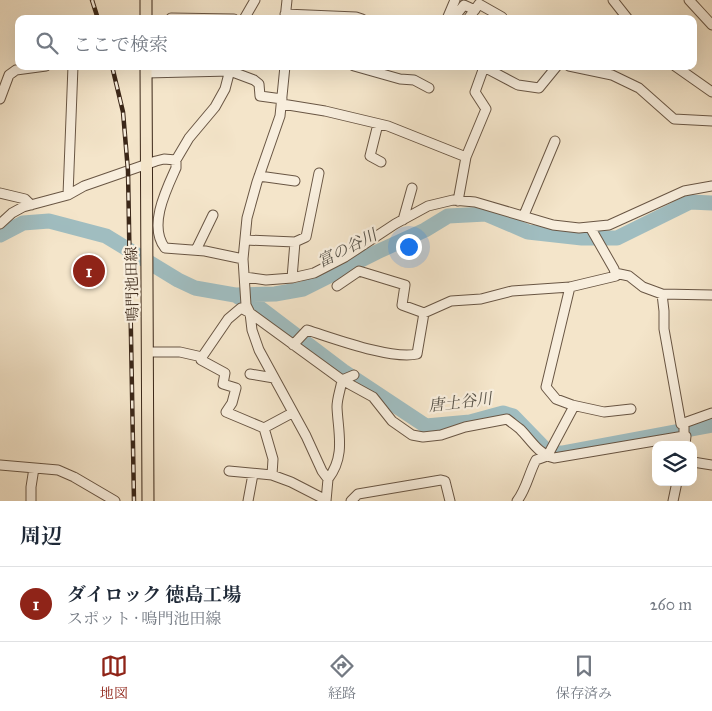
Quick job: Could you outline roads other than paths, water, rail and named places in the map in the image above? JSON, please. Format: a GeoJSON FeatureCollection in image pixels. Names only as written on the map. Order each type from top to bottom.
{"type":"FeatureCollection","features":[{"type":"Feature","properties":{"kind":"main road"},"geometry":{"type":"LineString","coordinates":[[146,0],[146,15]]}},
{"type":"Feature","properties":{"kind":"main road","name":"鳴門池田線"},"geometry":{"type":"LineString","coordinates":[[146,70],[148,501]]}},
{"type":"Feature","properties":{"kind":"street"},"geometry":{"type":"LineString","coordinates":[[246,15],[255,0]]}},
{"type":"Feature","properties":{"kind":"street"},"geometry":{"type":"LineString","coordinates":[[285,15],[287,0]]}},
{"type":"Feature","properties":{"kind":"street"},"geometry":{"type":"LineString","coordinates":[[449,15],[455,0]]}},
{"type":"Feature","properties":{"kind":"street"},"geometry":{"type":"LineString","coordinates":[[613,0],[625,15]]}},
{"type":"Feature","properties":{"kind":"street"},"geometry":{"type":"LineString","coordinates":[[690,0],[712,25]]}},
{"type":"Feature","properties":{"kind":"street"},"geometry":{"type":"LineString","coordinates":[[457,15],[464,4],[474,10]]}},
{"type":"Feature","properties":{"kind":"street"},"geometry":{"type":"LineString","coordinates":[[471,15],[479,4],[498,15]]}},
{"type":"Feature","properties":{"kind":"street"},"geometry":{"type":"LineString","coordinates":[[0,99],[9,75],[16,70]]}},
{"type":"Feature","properties":{"kind":"street"},"geometry":{"type":"LineString","coordinates":[[68,195],[73,70]]}},
{"type":"Feature","properties":{"kind":"street"},"geometry":{"type":"LineString","coordinates":[[230,70],[224,89],[215,107],[189,138],[176,160],[176,168],[159,211],[159,240],[166,248],[196,250],[243,259]]}},
{"type":"Feature","properties":{"kind":"street"},"geometry":{"type":"LineString","coordinates":[[232,70],[259,84],[260,96],[378,124],[420,138],[466,157]]}},
{"type":"Feature","properties":{"kind":"street"},"geometry":{"type":"LineString","coordinates":[[285,70],[280,116],[250,206],[243,259],[248,309],[252,330],[259,350],[306,436],[322,471],[328,479]]}},
{"type":"Feature","properties":{"kind":"street"},"geometry":{"type":"LineString","coordinates":[[368,70],[400,79],[414,80],[430,88]]}},
{"type":"Feature","properties":{"kind":"street"},"geometry":{"type":"LineString","coordinates":[[458,201],[466,157],[486,109],[475,92],[482,70]]}},
{"type":"Feature","properties":{"kind":"street"},"geometry":{"type":"LineString","coordinates":[[489,70],[518,85],[540,88],[554,70]]}},
{"type":"Feature","properties":{"kind":"street"},"geometry":{"type":"LineString","coordinates":[[588,70],[612,75],[639,88],[674,119],[712,121]]}},
{"type":"Feature","properties":{"kind":"street"},"geometry":{"type":"LineString","coordinates":[[681,70],[712,92]]}},
{"type":"Feature","properties":{"kind":"street"},"geometry":{"type":"LineString","coordinates":[[378,124],[370,156],[382,162]]}},
{"type":"Feature","properties":{"kind":"street"},"geometry":{"type":"LineString","coordinates":[[524,215],[555,141]]}},
{"type":"Feature","properties":{"kind":"street"},"geometry":{"type":"LineString","coordinates":[[0,224],[12,213],[31,205],[68,195],[84,186],[146,164],[164,159],[176,160]]}},
{"type":"Feature","properties":{"kind":"street"},"geometry":{"type":"LineString","coordinates":[[245,240],[295,242],[306,237],[319,173]]}},
{"type":"Feature","properties":{"kind":"street"},"geometry":{"type":"LineString","coordinates":[[259,176],[295,181]]}},
{"type":"Feature","properties":{"kind":"street"},"geometry":{"type":"LineString","coordinates":[[245,279],[292,278],[314,273],[345,257],[428,206],[453,200],[475,202],[553,225],[579,228],[609,225],[684,191],[712,186]]}},
{"type":"Feature","properties":{"kind":"street"},"geometry":{"type":"LineString","coordinates":[[403,220],[412,188]]}},
{"type":"Feature","properties":{"kind":"street"},"geometry":{"type":"LineString","coordinates":[[0,193],[25,199],[31,205]]}},
{"type":"Feature","properties":{"kind":"street"},"geometry":{"type":"LineString","coordinates":[[196,250],[212,215]]}},
{"type":"Feature","properties":{"kind":"street"},"geometry":{"type":"LineString","coordinates":[[590,227],[615,273],[629,276],[643,287],[662,294],[712,295]]}},
{"type":"Feature","properties":{"kind":"street"},"geometry":{"type":"LineString","coordinates":[[292,278],[295,242]]}},
{"type":"Feature","properties":{"kind":"street"},"geometry":{"type":"LineString","coordinates":[[338,286],[359,271],[406,285],[402,305],[424,313],[451,301],[481,299],[512,291],[570,288],[616,276],[615,273]]}},
{"type":"Feature","properties":{"kind":"street"},"geometry":{"type":"LineString","coordinates":[[570,288],[546,387],[556,399],[572,405],[604,412],[631,408]]}},
{"type":"Feature","properties":{"kind":"street"},"geometry":{"type":"LineString","coordinates":[[662,294],[664,329],[673,384],[684,432]]}},
{"type":"Feature","properties":{"kind":"street"},"geometry":{"type":"LineString","coordinates":[[202,357],[228,319],[241,308],[248,309],[348,377],[373,398],[392,421],[412,435],[423,437],[441,435],[466,427],[507,419],[521,430],[534,446],[549,452],[554,458],[684,432],[712,413]]}},
{"type":"Feature","properties":{"kind":"street"},"geometry":{"type":"LineString","coordinates":[[296,342],[307,330],[348,343],[410,356],[417,354],[424,313]]}},
{"type":"Feature","properties":{"kind":"street"},"geometry":{"type":"LineString","coordinates":[[148,352],[180,352],[202,357]]}},
{"type":"Feature","properties":{"kind":"street"},"geometry":{"type":"LineString","coordinates":[[202,357],[201,360],[225,373],[223,384],[236,388],[232,403],[226,412],[264,428]]}},
{"type":"Feature","properties":{"kind":"street"},"geometry":{"type":"LineString","coordinates":[[250,374],[274,378]]}},
{"type":"Feature","properties":{"kind":"street"},"geometry":{"type":"LineString","coordinates":[[229,471],[272,475],[291,482],[326,500],[328,479],[334,472],[341,441],[337,405],[348,377]]}},
{"type":"Feature","properties":{"kind":"street"},"geometry":{"type":"LineString","coordinates":[[516,501],[521,496],[536,460],[549,452],[572,405]]}},
{"type":"Feature","properties":{"kind":"street"},"geometry":{"type":"LineString","coordinates":[[264,428],[292,412]]}},
{"type":"Feature","properties":{"kind":"street"},"geometry":{"type":"LineString","coordinates":[[264,428],[273,459],[272,475]]}},
{"type":"Feature","properties":{"kind":"street"},"geometry":{"type":"LineString","coordinates":[[697,463],[712,465]]}},
{"type":"Feature","properties":{"kind":"street"},"geometry":{"type":"LineString","coordinates":[[0,466],[58,470],[74,476],[115,501]]}},
{"type":"Feature","properties":{"kind":"street"},"geometry":{"type":"LineString","coordinates":[[31,501],[34,468]]}},
{"type":"Feature","properties":{"kind":"street"},"geometry":{"type":"LineString","coordinates":[[248,501],[253,474]]}},
{"type":"Feature","properties":{"kind":"street"},"geometry":{"type":"LineString","coordinates":[[351,501],[358,494],[441,480],[445,481],[450,501]]}},
{"type":"Feature","properties":{"kind":"street"},"geometry":{"type":"LineString","coordinates":[[673,501],[677,486]]}},
{"type":"Feature","properties":{"kind":"waterway","name":"富の谷川"},"geometry":{"type":"LineString","coordinates":[[0,235],[23,223],[49,221],[106,236],[178,280],[195,288],[235,295],[275,294],[303,289],[425,230],[448,216],[486,214],[528,232],[582,238],[617,238],[690,202],[712,203]]}},
{"type":"Feature","properties":{"kind":"waterway","name":"唐土谷川"},"geometry":{"type":"LineString","coordinates":[[238,297],[256,305],[343,371],[426,426],[470,422],[503,413],[513,416],[547,451],[562,453],[712,425]]}},
{"type":"Feature","properties":{"kind":"railway"},"geometry":{"type":"LineString","coordinates":[[92,0],[97,15]]}},
{"type":"Feature","properties":{"kind":"railway"},"geometry":{"type":"LineString","coordinates":[[113,70],[123,112],[128,171],[134,501]]}},
{"type":"Feature","properties":{"kind":"place","name":"ダイロック 徳島工場"},"geometry":{"type":"Point","coordinates":[89,271]}}]}
